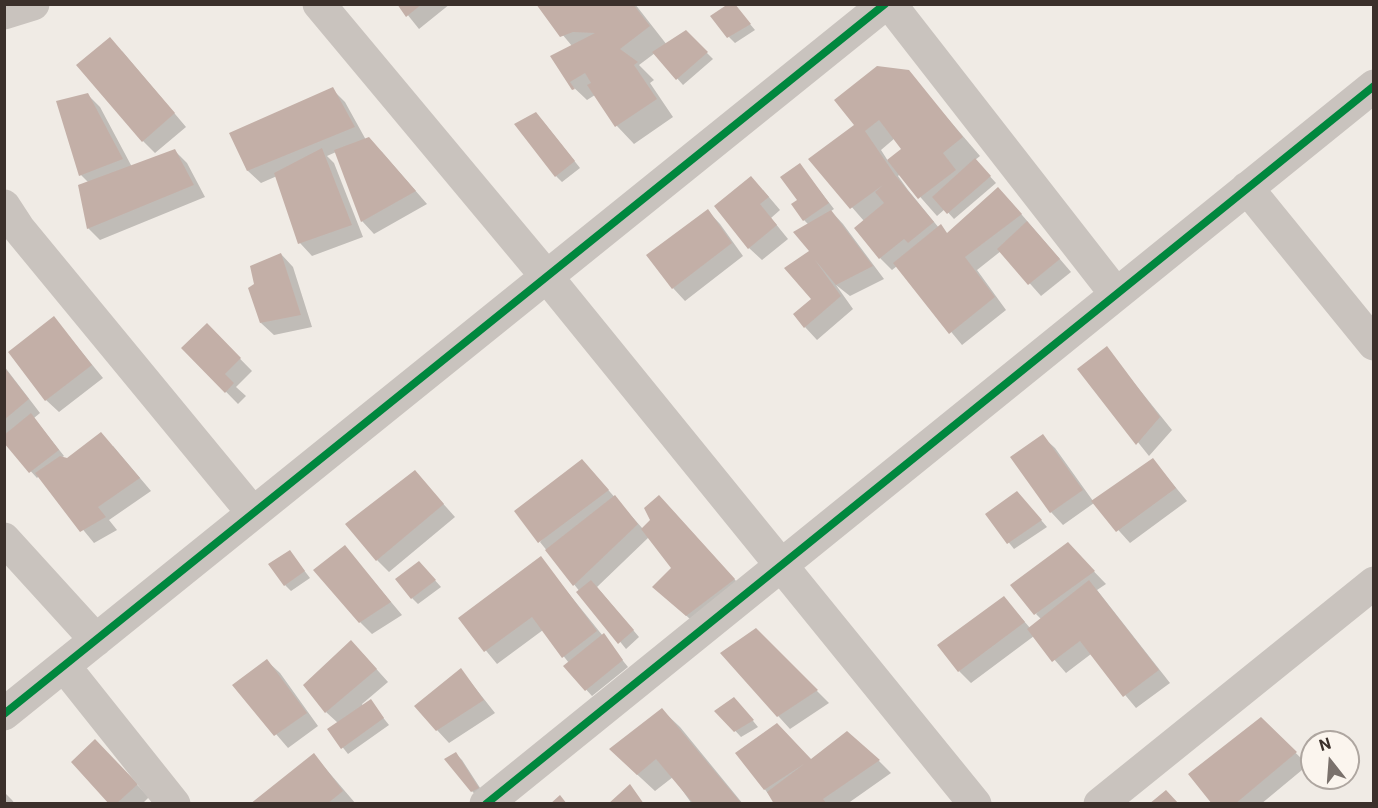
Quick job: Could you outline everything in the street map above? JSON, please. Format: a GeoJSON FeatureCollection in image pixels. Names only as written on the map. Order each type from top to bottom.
{"type":"FeatureCollection","features":[{"type":"Feature","properties":{"kind":"street"},"geometry":{"type":"LineString","coordinates":[[4,13],[33,4]]}},
{"type":"Feature","properties":{"kind":"street"},"geometry":{"type":"LineString","coordinates":[[319,4],[547,277],[975,804]]}},
{"type":"Feature","properties":{"kind":"street"},"geometry":{"type":"LineString","coordinates":[[4,714],[885,4]]}},
{"type":"Feature","properties":{"kind":"street"},"geometry":{"type":"LineString","coordinates":[[890,4],[1116,294]]}},
{"type":"Feature","properties":{"kind":"street"},"geometry":{"type":"LineString","coordinates":[[486,804],[1374,86]]}},
{"type":"Feature","properties":{"kind":"street"},"geometry":{"type":"LineString","coordinates":[[1247,188],[1374,344]]}},
{"type":"Feature","properties":{"kind":"street"},"geometry":{"type":"LineString","coordinates":[[9,225],[253,513]]}},
{"type":"Feature","properties":{"kind":"street"},"geometry":{"type":"LineString","coordinates":[[4,539],[96,640]]}},
{"type":"Feature","properties":{"kind":"street"},"geometry":{"type":"LineString","coordinates":[[1100,804],[1374,583]]}},
{"type":"Feature","properties":{"kind":"street"},"geometry":{"type":"LineString","coordinates":[[64,666],[174,804]]}},
{"type":"Feature","properties":{"kind":"building"},"geometry":{"type":"Polygon","coordinates":[[[397,4],[422,4],[406,17],[397,4]]]}},
{"type":"Feature","properties":{"kind":"building"},"geometry":{"type":"Polygon","coordinates":[[[536,4],[633,4],[650,26],[620,49],[638,62],[634,65],[657,99],[615,127],[587,85],[591,83],[585,73],[570,82],[575,89],[572,90],[550,56],[595,33],[573,32],[560,37],[536,4]]]}},
{"type":"Feature","properties":{"kind":"building"},"geometry":{"type":"Polygon","coordinates":[[[728,4],[735,4],[751,24],[727,38],[710,16],[728,4]]]}},
{"type":"Feature","properties":{"kind":"building"},"geometry":{"type":"Polygon","coordinates":[[[686,30],[708,52],[676,80],[652,52],[686,30]]]}},
{"type":"Feature","properties":{"kind":"building"},"geometry":{"type":"Polygon","coordinates":[[[110,37],[175,113],[142,142],[76,65],[110,37]]]}},
{"type":"Feature","properties":{"kind":"building"},"geometry":{"type":"Polygon","coordinates":[[[877,66],[909,70],[963,137],[943,153],[956,170],[918,199],[887,160],[901,149],[879,120],[865,131],[895,175],[934,222],[908,243],[904,239],[879,259],[854,228],[884,203],[875,192],[883,185],[850,209],[808,159],[854,125],[834,100],[877,66]]]}},
{"type":"Feature","properties":{"kind":"building"},"geometry":{"type":"Polygon","coordinates":[[[333,87],[355,127],[247,171],[229,133],[333,87]]]}},
{"type":"Feature","properties":{"kind":"building"},"geometry":{"type":"Polygon","coordinates":[[[88,93],[123,159],[79,176],[56,101],[88,93]]]}},
{"type":"Feature","properties":{"kind":"building"},"geometry":{"type":"Polygon","coordinates":[[[536,112],[575,161],[555,177],[514,124],[536,112]]]}},
{"type":"Feature","properties":{"kind":"building"},"geometry":{"type":"Polygon","coordinates":[[[369,137],[416,191],[361,222],[334,150],[369,137]]]}},
{"type":"Feature","properties":{"kind":"building"},"geometry":{"type":"Polygon","coordinates":[[[322,148],[352,225],[298,244],[274,173],[322,148]]]}},
{"type":"Feature","properties":{"kind":"building"},"geometry":{"type":"Polygon","coordinates":[[[175,149],[194,185],[87,229],[78,185],[175,149]]]}},
{"type":"Feature","properties":{"kind":"building"},"geometry":{"type":"Polygon","coordinates":[[[975,158],[991,176],[947,214],[932,197],[975,158]]]}},
{"type":"Feature","properties":{"kind":"building"},"geometry":{"type":"Polygon","coordinates":[[[800,163],[829,203],[803,221],[791,204],[797,200],[780,177],[800,163]]]}},
{"type":"Feature","properties":{"kind":"building"},"geometry":{"type":"Polygon","coordinates":[[[751,176],[769,197],[760,204],[777,225],[748,249],[714,206],[751,176]]]}},
{"type":"Feature","properties":{"kind":"building"},"geometry":{"type":"Polygon","coordinates":[[[998,187],[1022,214],[965,257],[995,297],[949,334],[893,263],[941,224],[947,233],[998,187]]]}},
{"type":"Feature","properties":{"kind":"building"},"geometry":{"type":"Polygon","coordinates":[[[708,209],[732,243],[672,289],[646,255],[708,209]]]}},
{"type":"Feature","properties":{"kind":"building"},"geometry":{"type":"Polygon","coordinates":[[[831,210],[873,266],[836,285],[815,260],[841,296],[804,328],[793,314],[811,299],[784,268],[809,251],[793,232],[831,210]]]}},
{"type":"Feature","properties":{"kind":"building"},"geometry":{"type":"Polygon","coordinates":[[[1027,221],[1060,259],[1028,285],[997,249],[1027,221]]]}},
{"type":"Feature","properties":{"kind":"building"},"geometry":{"type":"Polygon","coordinates":[[[281,253],[301,315],[260,323],[248,288],[254,284],[250,266],[281,253]]]}},
{"type":"Feature","properties":{"kind":"building"},"geometry":{"type":"Polygon","coordinates":[[[54,316],[92,365],[45,401],[8,352],[54,316]]]}},
{"type":"Feature","properties":{"kind":"building"},"geometry":{"type":"Polygon","coordinates":[[[207,323],[241,358],[225,374],[234,383],[225,393],[181,348],[207,323]]]}},
{"type":"Feature","properties":{"kind":"building"},"geometry":{"type":"Polygon","coordinates":[[[1107,346],[1160,417],[1136,445],[1077,369],[1107,346]]]}},
{"type":"Feature","properties":{"kind":"building"},"geometry":{"type":"Polygon","coordinates":[[[4,367],[29,399],[4,420],[4,367]]]}},
{"type":"Feature","properties":{"kind":"building"},"geometry":{"type":"Polygon","coordinates":[[[31,413],[59,450],[29,473],[4,443],[4,435],[31,413]]]}},
{"type":"Feature","properties":{"kind":"building"},"geometry":{"type":"Polygon","coordinates":[[[101,432],[140,478],[98,507],[106,517],[80,532],[35,473],[60,456],[67,458],[101,432]]]}},
{"type":"Feature","properties":{"kind":"building"},"geometry":{"type":"Polygon","coordinates":[[[1043,434],[1083,490],[1050,513],[1010,457],[1043,434]]]}},
{"type":"Feature","properties":{"kind":"building"},"geometry":{"type":"Polygon","coordinates":[[[1153,458],[1176,488],[1116,532],[1091,501],[1153,458]]]}},
{"type":"Feature","properties":{"kind":"building"},"geometry":{"type":"Polygon","coordinates":[[[582,459],[609,490],[538,543],[514,511],[582,459]]]}},
{"type":"Feature","properties":{"kind":"building"},"geometry":{"type":"Polygon","coordinates":[[[415,470],[444,504],[376,561],[345,524],[415,470]]]}},
{"type":"Feature","properties":{"kind":"building"},"geometry":{"type":"Polygon","coordinates":[[[1017,491],[1042,520],[1007,544],[985,514],[1017,491]]]}},
{"type":"Feature","properties":{"kind":"building"},"geometry":{"type":"Polygon","coordinates":[[[615,495],[638,524],[573,586],[545,550],[615,495]]]}},
{"type":"Feature","properties":{"kind":"building"},"geometry":{"type":"Polygon","coordinates":[[[659,495],[735,579],[686,616],[652,587],[671,568],[641,529],[650,520],[644,508],[659,495]]]}},
{"type":"Feature","properties":{"kind":"building"},"geometry":{"type":"Polygon","coordinates":[[[1068,542],[1095,571],[1034,615],[1010,585],[1068,542]]]}},
{"type":"Feature","properties":{"kind":"building"},"geometry":{"type":"Polygon","coordinates":[[[345,545],[391,602],[359,623],[313,570],[345,545]]]}},
{"type":"Feature","properties":{"kind":"building"},"geometry":{"type":"Polygon","coordinates":[[[290,550],[305,571],[284,586],[268,564],[290,550]]]}},
{"type":"Feature","properties":{"kind":"building"},"geometry":{"type":"Polygon","coordinates":[[[541,556],[597,631],[562,658],[532,617],[484,652],[458,618],[541,556]]]}},
{"type":"Feature","properties":{"kind":"building"},"geometry":{"type":"Polygon","coordinates":[[[419,561],[436,580],[411,599],[395,579],[419,561]]]}},
{"type":"Feature","properties":{"kind":"building"},"geometry":{"type":"Polygon","coordinates":[[[591,580],[634,630],[618,644],[576,592],[591,580]]]}},
{"type":"Feature","properties":{"kind":"building"},"geometry":{"type":"Polygon","coordinates":[[[1089,580],[1159,670],[1123,697],[1080,641],[1052,662],[1027,629],[1089,580]]]}},
{"type":"Feature","properties":{"kind":"building"},"geometry":{"type":"Polygon","coordinates":[[[1004,596],[1025,622],[958,672],[937,645],[1004,596]]]}},
{"type":"Feature","properties":{"kind":"building"},"geometry":{"type":"Polygon","coordinates":[[[756,628],[818,690],[777,717],[720,653],[756,628]]]}},
{"type":"Feature","properties":{"kind":"building"},"geometry":{"type":"Polygon","coordinates":[[[604,633],[623,660],[585,691],[563,666],[604,633]]]}},
{"type":"Feature","properties":{"kind":"building"},"geometry":{"type":"Polygon","coordinates":[[[351,640],[377,669],[325,713],[303,685],[351,640]]]}},
{"type":"Feature","properties":{"kind":"building"},"geometry":{"type":"Polygon","coordinates":[[[267,659],[307,713],[274,736],[232,685],[267,659]]]}},
{"type":"Feature","properties":{"kind":"building"},"geometry":{"type":"Polygon","coordinates":[[[461,668],[484,700],[436,731],[414,706],[461,668]]]}},
{"type":"Feature","properties":{"kind":"building"},"geometry":{"type":"Polygon","coordinates":[[[734,697],[754,720],[734,732],[714,711],[734,697]]]}},
{"type":"Feature","properties":{"kind":"building"},"geometry":{"type":"Polygon","coordinates":[[[371,699],[384,718],[341,749],[327,729],[371,699]]]}},
{"type":"Feature","properties":{"kind":"building"},"geometry":{"type":"Polygon","coordinates":[[[662,708],[742,804],[690,804],[692,802],[656,759],[637,775],[609,749],[662,708]]]}},
{"type":"Feature","properties":{"kind":"building"},"geometry":{"type":"Polygon","coordinates":[[[1261,717],[1297,752],[1235,804],[1212,804],[1188,774],[1261,717]]]}},
{"type":"Feature","properties":{"kind":"building"},"geometry":{"type":"Polygon","coordinates":[[[777,723],[811,759],[847,731],[880,760],[823,799],[827,804],[774,804],[767,792],[804,764],[764,790],[735,753],[777,723]]]}},
{"type":"Feature","properties":{"kind":"building"},"geometry":{"type":"Polygon","coordinates":[[[95,739],[138,784],[116,804],[109,804],[71,762],[95,739]]]}},
{"type":"Feature","properties":{"kind":"building"},"geometry":{"type":"Polygon","coordinates":[[[456,752],[479,788],[471,792],[444,759],[456,752]]]}},
{"type":"Feature","properties":{"kind":"building"},"geometry":{"type":"Polygon","coordinates":[[[314,753],[343,791],[327,804],[250,804],[314,753]]]}},
{"type":"Feature","properties":{"kind":"building"},"geometry":{"type":"Polygon","coordinates":[[[630,784],[644,804],[608,804],[630,784]]]}},
{"type":"Feature","properties":{"kind":"building"},"geometry":{"type":"Polygon","coordinates":[[[1166,790],[1179,804],[1149,804],[1166,790]]]}},
{"type":"Feature","properties":{"kind":"building"},"geometry":{"type":"Polygon","coordinates":[[[560,795],[567,804],[550,804],[560,795]]]}},
{"type":"Feature","properties":{"kind":"cycle path"},"geometry":{"type":"LineString","coordinates":[[4,714],[885,4]]}},
{"type":"Feature","properties":{"kind":"cycle path"},"geometry":{"type":"LineString","coordinates":[[486,804],[1374,86]]}}]}
